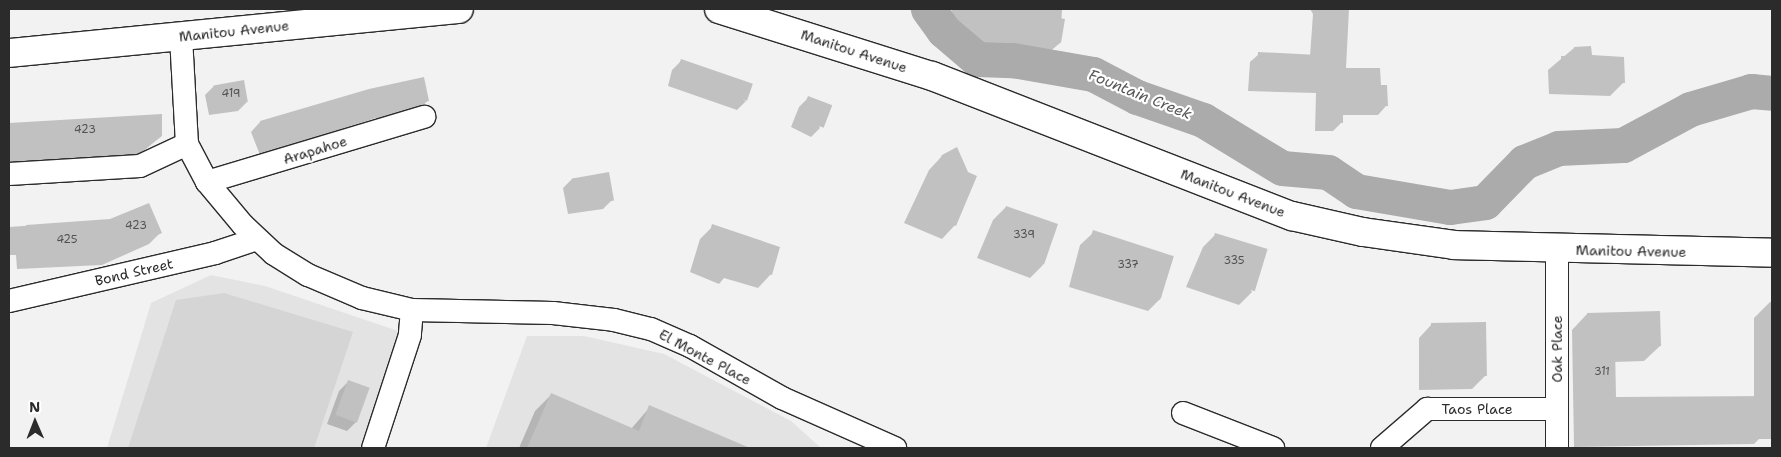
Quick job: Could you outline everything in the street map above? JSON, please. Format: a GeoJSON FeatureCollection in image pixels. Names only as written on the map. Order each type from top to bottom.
{"type":"FeatureCollection","features":[{"type":"Feature","properties":{"kind":"main road","name":"Manitou Avenue"},"geometry":{"type":"LineString","coordinates":[[9,53],[459,9]]}},
{"type":"Feature","properties":{"kind":"main road","name":"Manitou Avenue"},"geometry":{"type":"LineString","coordinates":[[730,10],[932,76],[1292,216],[1411,240],[1557,249],[1772,253]]}},
{"type":"Feature","properties":{"kind":"street","name":"El Monte Place"},"geometry":{"type":"LineString","coordinates":[[181,37],[187,144],[207,182],[257,238],[290,266],[339,290],[412,310],[553,313],[614,320],[651,329],[690,346],[782,398],[895,448]]}},
{"type":"Feature","properties":{"kind":"street","name":"Arapahoe"},"geometry":{"type":"LineString","coordinates":[[207,182],[424,117]]}},
{"type":"Feature","properties":{"kind":"street"},"geometry":{"type":"LineString","coordinates":[[9,174],[140,166],[187,144]]}},
{"type":"Feature","properties":{"kind":"street","name":"Bond Street"},"geometry":{"type":"LineString","coordinates":[[9,301],[215,253],[257,238]]}},
{"type":"Feature","properties":{"kind":"street","name":"Oak Place"},"geometry":{"type":"LineString","coordinates":[[1556,448],[1557,249]]}},
{"type":"Feature","properties":{"kind":"street"},"geometry":{"type":"LineString","coordinates":[[373,448],[410,335],[412,310]]}},
{"type":"Feature","properties":{"kind":"street","name":"Taos Place"},"geometry":{"type":"LineString","coordinates":[[1382,448],[1427,409],[1557,409]]}},
{"type":"Feature","properties":{"kind":"street"},"geometry":{"type":"LineString","coordinates":[[1183,413],[1273,448]]}},
{"type":"Feature","properties":{"kind":"shaded area"},"geometry":{"type":"Polygon","coordinates":[[[211,275],[265,286],[410,335],[368,448],[107,448],[151,303],[211,275]]]}},
{"type":"Feature","properties":{"kind":"shaded area"},"geometry":{"type":"Polygon","coordinates":[[[224,293],[353,332],[314,448],[128,448],[176,300],[224,293]]]}},
{"type":"Feature","properties":{"kind":"shaded area"},"geometry":{"type":"Polygon","coordinates":[[[527,336],[584,336],[664,354],[791,421],[821,448],[486,448],[527,336]]]}},
{"type":"Feature","properties":{"kind":"building"},"geometry":{"type":"Polygon","coordinates":[[[963,9],[1062,9],[1060,18],[1065,19],[1061,43],[1056,42],[1055,47],[1018,41],[1019,36],[995,32],[991,36],[981,25],[977,30],[965,18],[969,14],[963,9]]]}},
{"type":"Feature","properties":{"kind":"building"},"geometry":{"type":"Polygon","coordinates":[[[1349,9],[1346,68],[1380,68],[1381,85],[1387,85],[1388,106],[1343,107],[1343,123],[1323,122],[1325,85],[1256,83],[1258,52],[1318,55],[1321,10],[1349,9]]]}},
{"type":"Feature","properties":{"kind":"building"},"geometry":{"type":"Polygon","coordinates":[[[1591,46],[1592,55],[1624,57],[1625,83],[1562,82],[1561,56],[1574,56],[1574,47],[1591,46]]]}},
{"type":"Feature","properties":{"kind":"building"},"geometry":{"type":"Polygon","coordinates":[[[681,59],[753,84],[747,101],[675,76],[681,59]]]}},
{"type":"Feature","properties":{"kind":"building"},"geometry":{"type":"Polygon","coordinates":[[[424,77],[429,101],[386,113],[385,109],[269,147],[260,121],[369,89],[424,77]]]}},
{"type":"Feature","properties":{"kind":"building"},"geometry":{"type":"Polygon","coordinates":[[[244,80],[248,102],[217,107],[213,85],[244,80]]]}},
{"type":"Feature","properties":{"kind":"building"},"geometry":{"type":"Polygon","coordinates":[[[808,96],[832,105],[824,128],[799,118],[808,96]]]}},
{"type":"Feature","properties":{"kind":"building"},"geometry":{"type":"Polygon","coordinates":[[[162,114],[162,136],[145,149],[9,156],[9,123],[162,114]]]}},
{"type":"Feature","properties":{"kind":"building"},"geometry":{"type":"Polygon","coordinates":[[[957,147],[968,172],[977,176],[956,226],[917,210],[942,155],[957,147]]]}},
{"type":"Feature","properties":{"kind":"building"},"geometry":{"type":"Polygon","coordinates":[[[609,172],[614,201],[578,207],[573,178],[609,172]]]}},
{"type":"Feature","properties":{"kind":"building"},"geometry":{"type":"Polygon","coordinates":[[[149,203],[162,233],[115,254],[28,259],[26,225],[110,219],[149,203]]]}},
{"type":"Feature","properties":{"kind":"building"},"geometry":{"type":"Polygon","coordinates":[[[1006,206],[1058,224],[1044,265],[992,247],[1006,206]]]}},
{"type":"Feature","properties":{"kind":"building"},"geometry":{"type":"Polygon","coordinates":[[[712,224],[780,247],[772,275],[735,265],[733,271],[702,259],[712,224]]]}},
{"type":"Feature","properties":{"kind":"building"},"geometry":{"type":"Polygon","coordinates":[[[1093,230],[1174,256],[1160,300],[1079,274],[1093,230]]]}},
{"type":"Feature","properties":{"kind":"building"},"geometry":{"type":"Polygon","coordinates":[[[1215,233],[1268,249],[1255,291],[1202,275],[1215,233]]]}},
{"type":"Feature","properties":{"kind":"building"},"geometry":{"type":"Polygon","coordinates":[[[1660,311],[1661,346],[1615,347],[1616,397],[1772,396],[1771,429],[1589,432],[1587,313],[1660,311]]]}},
{"type":"Feature","properties":{"kind":"building"},"geometry":{"type":"Polygon","coordinates":[[[1486,322],[1487,376],[1432,377],[1431,323],[1486,322]]]}},
{"type":"Feature","properties":{"kind":"building"},"geometry":{"type":"Polygon","coordinates":[[[348,380],[370,388],[357,423],[335,415],[348,380]]]}},
{"type":"Feature","properties":{"kind":"building"},"geometry":{"type":"Polygon","coordinates":[[[551,393],[639,431],[649,405],[750,448],[527,448],[551,393]]]}},
{"type":"Feature","properties":{"kind":"waterway","name":"Fountain Creek"},"geometry":{"type":"LineString","coordinates":[[928,9],[944,31],[977,59],[1012,60],[1093,74],[1137,97],[1203,120],[1282,168],[1328,172],[1356,191],[1450,207],[1485,202],[1524,162],[1558,148],[1623,145],[1690,109],[1751,91],[1772,93]]}}]}
